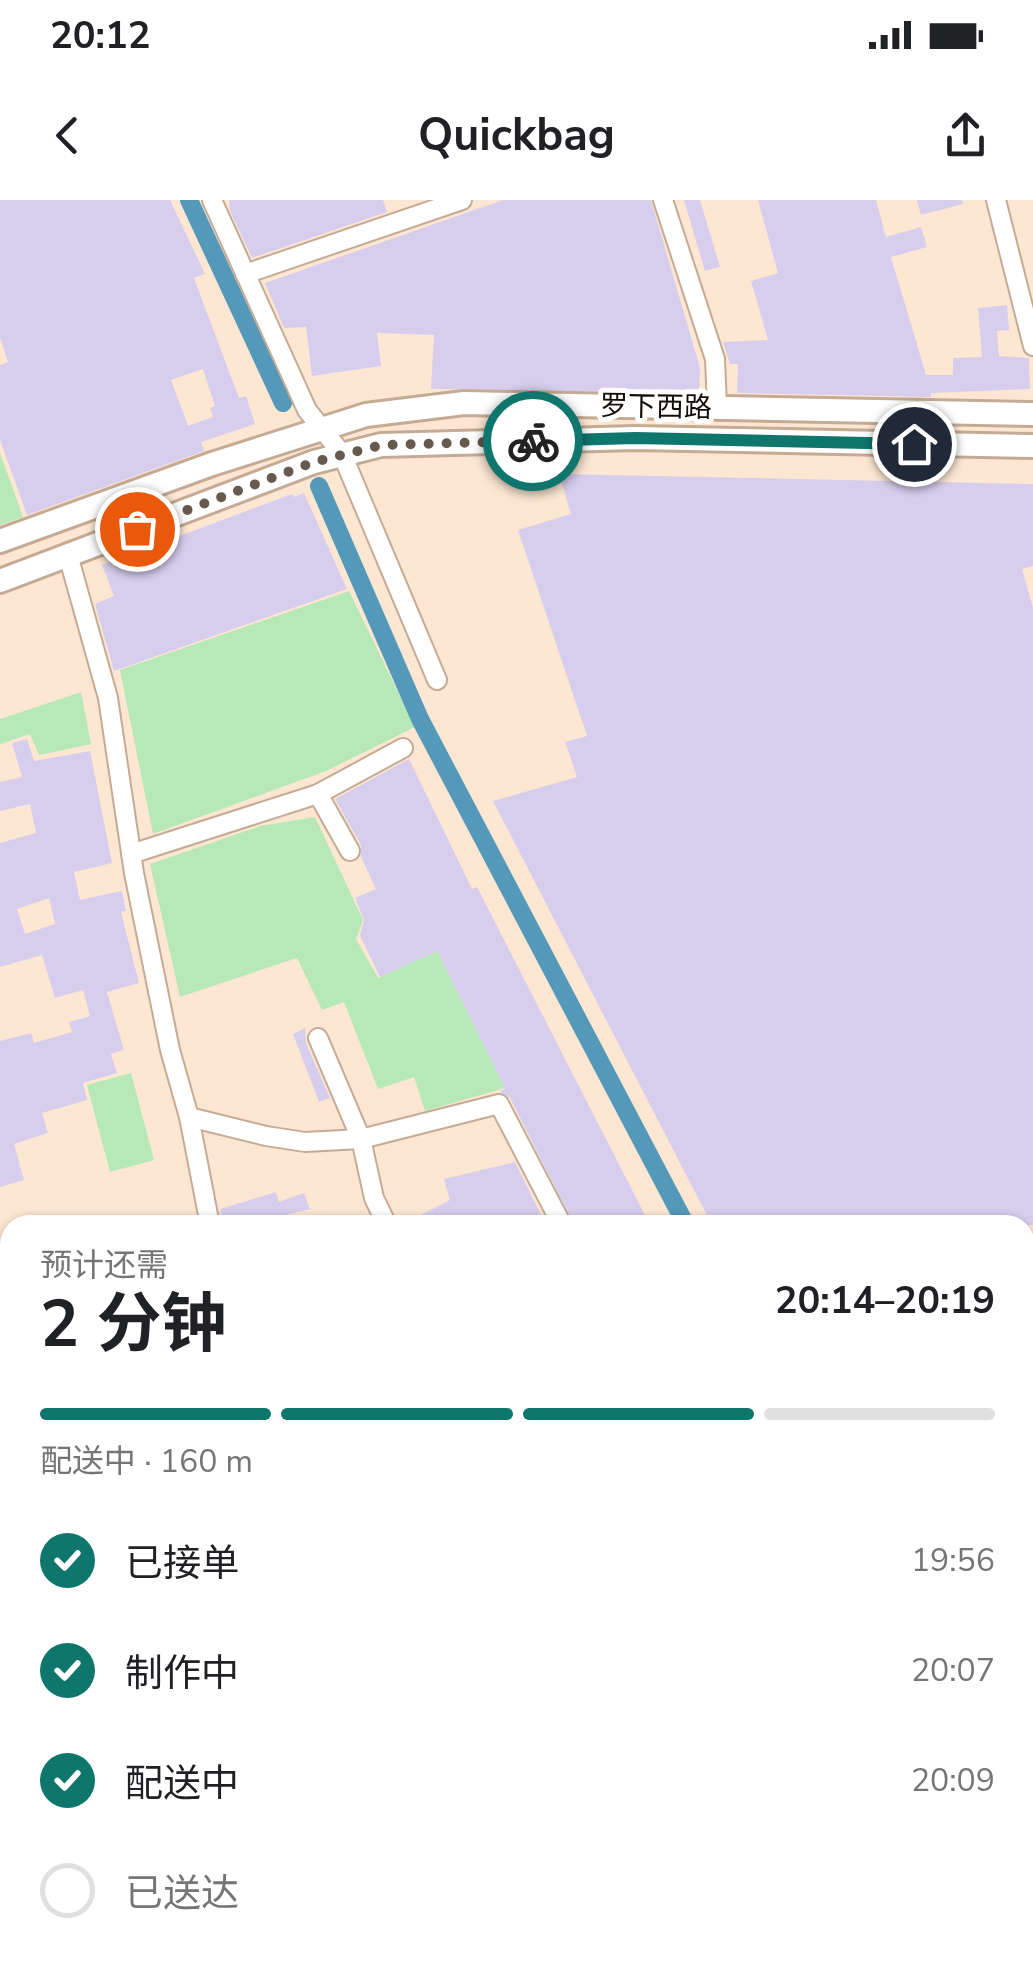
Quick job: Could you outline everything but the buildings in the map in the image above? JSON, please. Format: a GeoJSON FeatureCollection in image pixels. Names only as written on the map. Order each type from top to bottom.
{"type":"FeatureCollection","features":[{"type":"Feature","properties":{"kind":"main road","name":"罗下西路"},"geometry":{"type":"LineString","coordinates":[[0,541],[212,464],[366,415],[464,403],[1033,414]]}},
{"type":"Feature","properties":{"kind":"main road","name":"罗下西路"},"geometry":{"type":"LineString","coordinates":[[0,581],[342,454],[382,445],[635,438],[1033,446]]}},
{"type":"Feature","properties":{"kind":"street"},"geometry":{"type":"LineString","coordinates":[[212,200],[307,410],[342,454],[437,680]]}},
{"type":"Feature","properties":{"kind":"street"},"geometry":{"type":"LineString","coordinates":[[245,274],[462,200]]}},
{"type":"Feature","properties":{"kind":"street"},"geometry":{"type":"LineString","coordinates":[[662,200],[715,358],[718,407]]}},
{"type":"Feature","properties":{"kind":"street"},"geometry":{"type":"LineString","coordinates":[[996,200],[1033,346]]}},
{"type":"Feature","properties":{"kind":"street"},"geometry":{"type":"LineString","coordinates":[[68,555],[108,698],[131,854],[208,1215]]}},
{"type":"Feature","properties":{"kind":"street"},"geometry":{"type":"LineString","coordinates":[[131,854],[318,794],[403,748]]}},
{"type":"Feature","properties":{"kind":"street"},"geometry":{"type":"LineString","coordinates":[[318,794],[350,851]]}},
{"type":"Feature","properties":{"kind":"street"},"geometry":{"type":"LineString","coordinates":[[318,1038],[361,1139],[382,1215]]}},
{"type":"Feature","properties":{"kind":"street"},"geometry":{"type":"LineString","coordinates":[[189,1117],[305,1142],[361,1139],[498,1104],[557,1215]]}},
{"type":"Feature","properties":{"kind":"green space"},"geometry":{"type":"Polygon","coordinates":[[[0,453],[23,517],[0,525],[0,453]]]}},
{"type":"Feature","properties":{"kind":"green space"},"geometry":{"type":"Polygon","coordinates":[[[349,591],[415,727],[326,771],[153,834],[120,670],[349,591]]]}},
{"type":"Feature","properties":{"kind":"green space"},"geometry":{"type":"Polygon","coordinates":[[[81,692],[91,744],[39,755],[30,734],[0,744],[0,719],[81,692]]]}},
{"type":"Feature","properties":{"kind":"green space"},"geometry":{"type":"Polygon","coordinates":[[[315,817],[363,920],[356,939],[378,978],[437,951],[505,1088],[425,1111],[414,1077],[378,1089],[344,1002],[322,1010],[297,958],[180,997],[150,864],[260,826],[315,817]]]}},
{"type":"Feature","properties":{"kind":"green space"},"geometry":{"type":"Polygon","coordinates":[[[131,1073],[154,1160],[110,1172],[87,1085],[131,1073]]]}},
{"type":"Feature","properties":{"kind":"waterway"},"geometry":{"type":"LineString","coordinates":[[189,200],[283,403]]}},
{"type":"Feature","properties":{"kind":"waterway"},"geometry":{"type":"LineString","coordinates":[[319,486],[420,719],[681,1215]]}},
{"type":"Feature","properties":{"kind":"way so far"},"geometry":{"type":"LineString","coordinates":[[137,529],[314,462],[382,445],[533,441]]}},
{"type":"Feature","properties":{"kind":"route"},"geometry":{"type":"LineString","coordinates":[[533,441],[635,438],[914,444]]}}]}
